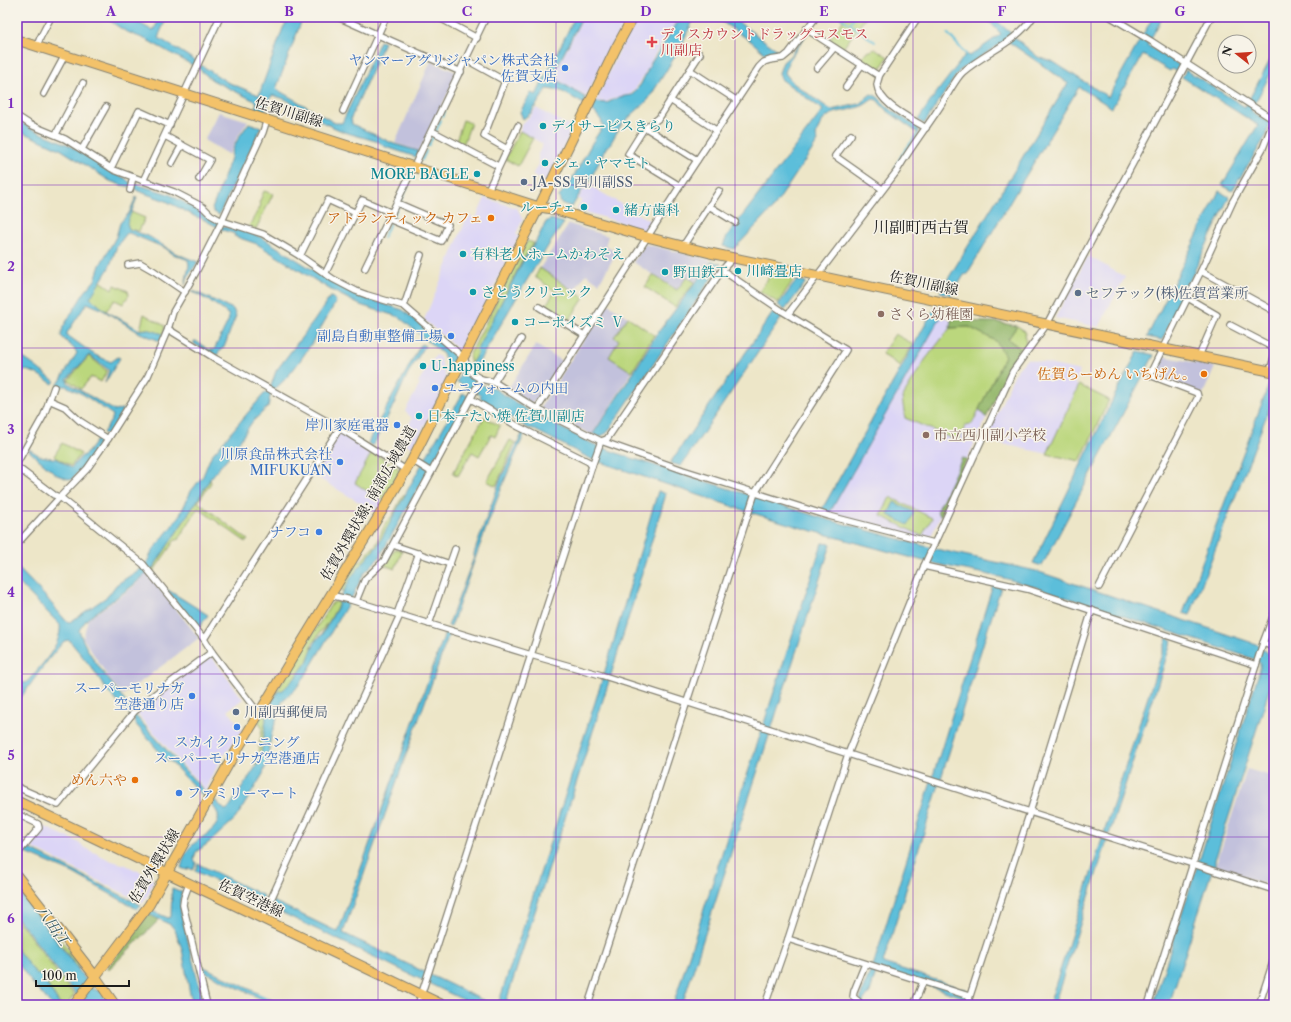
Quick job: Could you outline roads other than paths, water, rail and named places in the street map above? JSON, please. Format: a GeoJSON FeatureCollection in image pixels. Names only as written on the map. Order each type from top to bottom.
{"type":"FeatureCollection","features":[{"type":"Feature","properties":{"kind":"main road","name":"佐賀外環状線; 南部広域農道"},"geometry":{"type":"LineString","coordinates":[[232,759],[259,714],[335,596],[406,470],[416,463],[616,48],[633,17]]}},
{"type":"Feature","properties":{"kind":"main road","name":"佐賀川副線"},"geometry":{"type":"LineString","coordinates":[[17,40],[539,207],[553,209],[647,237],[733,258],[1272,371]]}},
{"type":"Feature","properties":{"kind":"main road","name":"佐賀外環状線"},"geometry":{"type":"LineString","coordinates":[[75,1003],[149,905],[232,759]]}},
{"type":"Feature","properties":{"kind":"main road","name":"佐賀空港線"},"geometry":{"type":"LineString","coordinates":[[17,801],[443,1005]]}},
{"type":"Feature","properties":{"kind":"main road"},"geometry":{"type":"LineString","coordinates":[[17,876],[93,979],[115,1005]]}},
{"type":"Feature","properties":{"kind":"street"},"geometry":{"type":"LineString","coordinates":[[37,46],[51,17]]}},
{"type":"Feature","properties":{"kind":"street"},"geometry":{"type":"LineString","coordinates":[[143,180],[185,94],[220,17]]}},
{"type":"Feature","properties":{"kind":"street"},"geometry":{"type":"LineString","coordinates":[[338,17],[461,72]]}},
{"type":"Feature","properties":{"kind":"street"},"geometry":{"type":"LineString","coordinates":[[343,111],[386,17]]}},
{"type":"Feature","properties":{"kind":"street"},"geometry":{"type":"LineString","coordinates":[[438,17],[477,38]]}},
{"type":"Feature","properties":{"kind":"street"},"geometry":{"type":"LineString","coordinates":[[365,268],[467,60],[486,17]]}},
{"type":"Feature","properties":{"kind":"street"},"geometry":{"type":"LineString","coordinates":[[537,409],[716,130],[759,66],[770,60],[783,58],[789,53],[815,17]]}},
{"type":"Feature","properties":{"kind":"street"},"geometry":{"type":"LineString","coordinates":[[918,17],[879,76],[877,84],[888,104],[902,115],[926,128]]}},
{"type":"Feature","properties":{"kind":"street"},"geometry":{"type":"LineString","coordinates":[[788,314],[897,171],[905,156],[926,128],[962,72],[1016,36],[1027,26],[1032,17]]}},
{"type":"Feature","properties":{"kind":"street"},"geometry":{"type":"LineString","coordinates":[[1099,588],[1198,397],[1197,393],[1152,376],[1151,372],[1201,271],[1233,201],[1263,148],[1274,120],[1111,17]]}},
{"type":"Feature","properties":{"kind":"street"},"geometry":{"type":"LineString","coordinates":[[764,1005],[788,939],[848,754],[934,543],[1013,370],[1047,324],[1211,17]]}},
{"type":"Feature","properties":{"kind":"street"},"geometry":{"type":"LineString","coordinates":[[806,29],[861,66],[879,76]]}},
{"type":"Feature","properties":{"kind":"street"},"geometry":{"type":"LineString","coordinates":[[817,68],[834,48]]}},
{"type":"Feature","properties":{"kind":"street"},"geometry":{"type":"LineString","coordinates":[[680,186],[628,154],[646,128],[658,118],[700,54]]}},
{"type":"Feature","properties":{"kind":"street"},"geometry":{"type":"LineString","coordinates":[[44,94],[65,55]]}},
{"type":"Feature","properties":{"kind":"street"},"geometry":{"type":"LineString","coordinates":[[467,60],[505,81],[484,136],[507,149]]}},
{"type":"Feature","properties":{"kind":"street"},"geometry":{"type":"LineString","coordinates":[[846,87],[861,66]]}},
{"type":"Feature","properties":{"kind":"street"},"geometry":{"type":"LineString","coordinates":[[690,70],[736,100]]}},
{"type":"Feature","properties":{"kind":"street"},"geometry":{"type":"LineString","coordinates":[[56,134],[83,83]]}},
{"type":"Feature","properties":{"kind":"street"},"geometry":{"type":"LineString","coordinates":[[670,100],[716,130]]}},
{"type":"Feature","properties":{"kind":"street"},"geometry":{"type":"LineString","coordinates":[[82,149],[106,107]]}},
{"type":"Feature","properties":{"kind":"street"},"geometry":{"type":"LineString","coordinates":[[111,168],[139,111],[170,125]]}},
{"type":"Feature","properties":{"kind":"street"},"geometry":{"type":"LineString","coordinates":[[17,116],[31,125],[56,134],[111,168],[133,179],[143,180],[174,192],[203,207],[211,215],[222,222],[263,234],[300,256],[325,274],[367,295],[404,306],[466,362],[474,375],[481,381],[494,382],[537,409],[601,442],[676,468],[829,516],[934,543]]}},
{"type":"Feature","properties":{"kind":"street"},"geometry":{"type":"LineString","coordinates":[[17,544],[87,469],[148,376],[168,329],[173,312],[222,222],[263,132],[267,119]]}},
{"type":"Feature","properties":{"kind":"street"},"geometry":{"type":"LineString","coordinates":[[488,190],[518,126]]}},
{"type":"Feature","properties":{"kind":"street"},"geometry":{"type":"LineString","coordinates":[[646,128],[697,160]]}},
{"type":"Feature","properties":{"kind":"street"},"geometry":{"type":"LineString","coordinates":[[432,131],[498,166]]}},
{"type":"Feature","properties":{"kind":"street"},"geometry":{"type":"LineString","coordinates":[[851,135],[835,156],[882,189]]}},
{"type":"Feature","properties":{"kind":"street"},"geometry":{"type":"LineString","coordinates":[[165,136],[210,160],[199,179]]}},
{"type":"Feature","properties":{"kind":"street"},"geometry":{"type":"LineString","coordinates":[[172,163],[182,145]]}},
{"type":"Feature","properties":{"kind":"street"},"geometry":{"type":"LineString","coordinates":[[130,190],[133,179]]}},
{"type":"Feature","properties":{"kind":"street"},"geometry":{"type":"LineString","coordinates":[[683,246],[719,191]]}},
{"type":"Feature","properties":{"kind":"street"},"geometry":{"type":"LineString","coordinates":[[300,256],[328,200],[356,213]]}},
{"type":"Feature","properties":{"kind":"street"},"geometry":{"type":"LineString","coordinates":[[325,274],[362,200],[440,241],[448,225],[397,202]]}},
{"type":"Feature","properties":{"kind":"street"},"geometry":{"type":"LineString","coordinates":[[709,206],[736,222]]}},
{"type":"Feature","properties":{"kind":"street"},"geometry":{"type":"LineString","coordinates":[[404,306],[421,255]]}},
{"type":"Feature","properties":{"kind":"street"},"geometry":{"type":"LineString","coordinates":[[418,1005],[601,442],[607,439],[722,270],[733,258]]}},
{"type":"Feature","properties":{"kind":"street"},"geometry":{"type":"LineString","coordinates":[[128,265],[140,263],[185,292]]}},
{"type":"Feature","properties":{"kind":"street"},"geometry":{"type":"LineString","coordinates":[[588,1005],[755,493],[846,350],[722,270]]}},
{"type":"Feature","properties":{"kind":"street"},"geometry":{"type":"LineString","coordinates":[[1201,271],[1274,311]]}},
{"type":"Feature","properties":{"kind":"street"},"geometry":{"type":"LineString","coordinates":[[1188,298],[1217,314],[1199,356]]}},
{"type":"Feature","properties":{"kind":"street"},"geometry":{"type":"LineString","coordinates":[[540,308],[584,335]]}},
{"type":"Feature","properties":{"kind":"street"},"geometry":{"type":"LineString","coordinates":[[1230,325],[1274,348]]}},
{"type":"Feature","properties":{"kind":"street"},"geometry":{"type":"LineString","coordinates":[[168,329],[216,359],[346,432],[406,470]]}},
{"type":"Feature","properties":{"kind":"street"},"geometry":{"type":"LineString","coordinates":[[494,382],[521,339]]}},
{"type":"Feature","properties":{"kind":"street"},"geometry":{"type":"LineString","coordinates":[[1272,371],[1274,357]]}},
{"type":"Feature","properties":{"kind":"street"},"geometry":{"type":"LineString","coordinates":[[354,600],[366,579],[384,561],[481,381]]}},
{"type":"Feature","properties":{"kind":"street"},"geometry":{"type":"LineString","coordinates":[[17,463],[44,415],[54,387]]}},
{"type":"Feature","properties":{"kind":"street"},"geometry":{"type":"LineString","coordinates":[[471,399],[519,427],[589,462],[592,466]]}},
{"type":"Feature","properties":{"kind":"street"},"geometry":{"type":"LineString","coordinates":[[50,400],[65,407],[80,421],[108,439]]}},
{"type":"Feature","properties":{"kind":"street"},"geometry":{"type":"LineString","coordinates":[[204,639],[339,429]]}},
{"type":"Feature","properties":{"kind":"street"},"geometry":{"type":"LineString","coordinates":[[416,463],[431,472]]}},
{"type":"Feature","properties":{"kind":"street"},"geometry":{"type":"LineString","coordinates":[[17,467],[54,496],[60,497],[143,564],[204,639],[212,652],[259,714]]}},
{"type":"Feature","properties":{"kind":"street"},"geometry":{"type":"LineString","coordinates":[[393,545],[450,564]]}},
{"type":"Feature","properties":{"kind":"street"},"geometry":{"type":"LineString","coordinates":[[429,624],[455,549]]}},
{"type":"Feature","properties":{"kind":"street"},"geometry":{"type":"LineString","coordinates":[[262,919],[399,614],[419,553]]}},
{"type":"Feature","properties":{"kind":"street"},"geometry":{"type":"LineString","coordinates":[[924,566],[1028,589],[1256,665]]}},
{"type":"Feature","properties":{"kind":"street"},"geometry":{"type":"LineString","coordinates":[[335,596],[354,600],[614,679],[1274,890]]}},
{"type":"Feature","properties":{"kind":"street"},"geometry":{"type":"LineString","coordinates":[[967,1005],[1030,812],[1092,610]]}},
{"type":"Feature","properties":{"kind":"street"},"geometry":{"type":"LineString","coordinates":[[1148,1005],[1263,643],[1274,614]]}},
{"type":"Feature","properties":{"kind":"street"},"geometry":{"type":"LineString","coordinates":[[1263,643],[1274,647]]}},
{"type":"Feature","properties":{"kind":"street"},"geometry":{"type":"LineString","coordinates":[[17,787],[58,805],[132,714],[151,697],[212,652]]}},
{"type":"Feature","properties":{"kind":"street"},"geometry":{"type":"LineString","coordinates":[[17,814],[38,824],[39,828],[21,849]]}},
{"type":"Feature","properties":{"kind":"street"},"geometry":{"type":"LineString","coordinates":[[189,884],[183,905],[207,1005]]}},
{"type":"Feature","properties":{"kind":"street"},"geometry":{"type":"LineString","coordinates":[[788,939],[969,996]]}},
{"type":"Feature","properties":{"kind":"street"},"geometry":{"type":"LineString","coordinates":[[1259,1005],[1274,959]]}},
{"type":"Feature","properties":{"kind":"street"},"geometry":{"type":"LineString","coordinates":[[858,1001],[853,997],[854,991],[868,964]]}},
{"type":"Feature","properties":{"kind":"street"},"geometry":{"type":"LineString","coordinates":[[914,1005],[923,982]]}},
{"type":"Feature","properties":{"kind":"water"},"geometry":{"type":"Polygon","coordinates":[[[104,17],[129,17],[153,31],[160,17],[167,17],[159,38],[196,61],[194,66],[147,40],[125,31],[104,17]]]}},
{"type":"Feature","properties":{"kind":"water"},"geometry":{"type":"Polygon","coordinates":[[[290,17],[303,17],[276,89],[335,123],[342,123],[380,41],[384,42],[351,118],[352,124],[394,144],[418,151],[416,157],[383,146],[379,142],[344,132],[324,123],[285,99],[272,95],[265,111],[255,108],[257,102],[212,80],[199,69],[201,65],[227,82],[259,95],[283,28],[290,17]]]}},
{"type":"Feature","properties":{"kind":"water"},"geometry":{"type":"Polygon","coordinates":[[[575,17],[582,17],[552,77],[586,98],[584,104],[561,91],[547,89],[531,113],[523,119],[520,112],[531,93],[536,95],[575,17]]]}},
{"type":"Feature","properties":{"kind":"water"},"geometry":{"type":"Polygon","coordinates":[[[681,17],[695,17],[683,41],[684,42],[648,100],[621,125],[609,146],[607,146],[589,182],[586,183],[572,207],[561,203],[559,197],[571,181],[603,126],[601,120],[592,109],[595,102],[607,103],[619,97],[632,95],[641,84],[651,63],[681,17]]]}},
{"type":"Feature","properties":{"kind":"water"},"geometry":{"type":"Polygon","coordinates":[[[715,17],[731,17],[776,49],[780,55],[769,57],[752,42],[715,17]]]}},
{"type":"Feature","properties":{"kind":"water"},"geometry":{"type":"Polygon","coordinates":[[[982,17],[992,17],[1038,57],[1052,61],[1108,97],[1153,17],[1163,17],[1147,45],[1181,66],[1177,72],[1172,69],[1170,71],[1143,55],[1112,108],[1079,87],[967,274],[964,275],[952,295],[940,292],[1068,83],[1006,40],[959,71],[924,124],[918,120],[966,54],[970,56],[1001,34],[989,21],[982,17]]]}},
{"type":"Feature","properties":{"kind":"water"},"geometry":{"type":"Polygon","coordinates":[[[807,34],[788,62],[785,73],[793,83],[831,110],[859,104],[871,94],[874,95],[886,106],[917,126],[919,131],[918,133],[886,110],[877,100],[873,99],[864,105],[832,114],[823,121],[819,127],[816,136],[818,141],[774,207],[734,249],[723,246],[727,236],[823,110],[781,79],[779,73],[783,62],[790,56],[807,34]]]}},
{"type":"Feature","properties":{"kind":"water"},"geometry":{"type":"Polygon","coordinates":[[[1274,53],[1274,67],[1251,111],[1270,123],[1266,136],[1232,191],[1222,185],[1258,125],[1182,77],[1186,70],[1245,107],[1274,53]]]}},
{"type":"Feature","properties":{"kind":"water"},"geometry":{"type":"Polygon","coordinates":[[[17,120],[30,128],[69,145],[112,173],[125,178],[129,182],[169,194],[222,226],[236,230],[237,228],[261,237],[332,282],[362,297],[403,310],[451,350],[457,360],[451,371],[443,354],[399,317],[360,305],[331,290],[257,244],[234,236],[235,234],[223,230],[166,201],[138,191],[133,187],[110,181],[60,149],[17,130],[17,120]]]}},
{"type":"Feature","properties":{"kind":"water"},"geometry":{"type":"Polygon","coordinates":[[[249,123],[261,127],[219,215],[212,209],[231,158],[233,148],[249,123]]]}},
{"type":"Feature","properties":{"kind":"water"},"geometry":{"type":"Polygon","coordinates":[[[1219,191],[1229,197],[1162,340],[1147,337],[1219,191]]]}},
{"type":"Feature","properties":{"kind":"water"},"geometry":{"type":"Polygon","coordinates":[[[136,197],[137,198],[127,223],[129,229],[150,237],[175,253],[198,262],[189,275],[185,285],[189,265],[188,260],[173,254],[165,248],[127,233],[117,246],[109,268],[90,298],[106,311],[140,330],[147,329],[163,334],[160,341],[140,333],[101,309],[87,303],[67,333],[67,335],[95,355],[111,362],[118,357],[120,358],[105,383],[109,370],[89,355],[67,379],[68,383],[115,411],[123,409],[107,435],[103,433],[113,415],[84,395],[66,386],[57,386],[77,353],[61,336],[63,327],[84,293],[95,280],[100,265],[116,237],[120,223],[129,213],[136,197]]]}},
{"type":"Feature","properties":{"kind":"water"},"geometry":{"type":"Polygon","coordinates":[[[551,219],[564,223],[527,280],[471,375],[473,379],[486,387],[487,385],[492,387],[530,412],[593,444],[625,456],[822,518],[936,549],[1036,571],[1256,644],[1270,655],[1274,663],[1272,681],[1215,860],[1215,867],[1213,867],[1169,1005],[1153,1005],[1198,863],[1197,861],[1200,858],[1260,669],[1260,663],[1254,659],[1032,586],[1000,577],[931,563],[802,528],[746,511],[591,459],[531,428],[529,429],[480,398],[481,395],[457,382],[463,368],[467,370],[478,353],[476,351],[523,261],[546,222],[551,219]]]}},
{"type":"Feature","properties":{"kind":"water"},"geometry":{"type":"Polygon","coordinates":[[[712,261],[721,264],[607,433],[599,437],[593,434],[632,375],[656,335],[712,261]]]}},
{"type":"Feature","properties":{"kind":"water"},"geometry":{"type":"Polygon","coordinates":[[[797,280],[806,282],[785,310],[778,305],[797,280]]]}},
{"type":"Feature","properties":{"kind":"water"},"geometry":{"type":"Polygon","coordinates":[[[189,290],[233,309],[236,316],[225,345],[216,356],[194,344],[194,341],[209,350],[214,350],[229,319],[228,314],[213,303],[189,290]]]}},
{"type":"Feature","properties":{"kind":"water"},"geometry":{"type":"Polygon","coordinates":[[[330,297],[334,298],[336,302],[315,338],[299,362],[281,384],[271,392],[268,407],[252,422],[234,450],[210,479],[153,568],[131,587],[87,619],[79,630],[89,652],[132,712],[206,793],[204,798],[170,761],[167,761],[134,722],[135,720],[108,692],[95,672],[69,640],[64,641],[48,660],[17,703],[23,689],[21,682],[25,683],[29,680],[50,654],[58,640],[60,625],[17,581],[17,567],[46,597],[66,621],[70,622],[108,596],[116,585],[147,565],[146,564],[153,550],[179,517],[191,491],[203,476],[211,456],[263,395],[270,389],[276,371],[314,321],[330,297]]]}},
{"type":"Feature","properties":{"kind":"water"},"geometry":{"type":"Polygon","coordinates":[[[934,309],[944,311],[829,514],[821,511],[934,309]]]}},
{"type":"Feature","properties":{"kind":"water"},"geometry":{"type":"Polygon","coordinates":[[[774,311],[782,317],[681,466],[670,463],[774,311]]]}},
{"type":"Feature","properties":{"kind":"water"},"geometry":{"type":"Polygon","coordinates":[[[421,344],[425,346],[408,373],[372,446],[368,443],[373,432],[421,344]]]}},
{"type":"Feature","properties":{"kind":"water"},"geometry":{"type":"Polygon","coordinates":[[[1138,351],[1154,355],[1042,566],[1033,563],[1115,395],[1138,351]]]}},
{"type":"Feature","properties":{"kind":"water"},"geometry":{"type":"Polygon","coordinates":[[[17,355],[27,360],[55,381],[53,384],[33,372],[19,370],[17,372],[17,355]]]}},
{"type":"Feature","properties":{"kind":"water"},"geometry":{"type":"Polygon","coordinates":[[[1271,379],[1274,380],[1274,396],[1190,615],[1183,613],[1271,379]]]}},
{"type":"Feature","properties":{"kind":"water"},"geometry":{"type":"Polygon","coordinates":[[[463,393],[469,397],[379,558],[364,573],[353,595],[304,678],[294,691],[282,702],[271,736],[267,762],[263,774],[235,819],[211,841],[196,852],[194,859],[196,863],[193,870],[189,868],[187,870],[181,868],[185,855],[190,847],[209,833],[217,823],[217,812],[212,805],[215,800],[225,810],[228,809],[257,765],[261,755],[266,719],[265,714],[278,692],[283,690],[296,677],[307,662],[316,640],[322,635],[352,576],[378,545],[418,471],[463,393]]]}},
{"type":"Feature","properties":{"kind":"water"},"geometry":{"type":"Polygon","coordinates":[[[523,432],[525,433],[495,505],[451,627],[448,626],[474,557],[474,553],[501,478],[523,432]]]}},
{"type":"Feature","properties":{"kind":"water"},"geometry":{"type":"Polygon","coordinates":[[[100,436],[103,440],[87,462],[71,480],[57,475],[29,451],[29,449],[40,456],[58,459],[71,468],[88,452],[100,436]]]}},
{"type":"Feature","properties":{"kind":"water"},"geometry":{"type":"Polygon","coordinates":[[[658,491],[666,494],[611,675],[505,1005],[498,1005],[604,674],[658,491]]]}},
{"type":"Feature","properties":{"kind":"water"},"geometry":{"type":"Polygon","coordinates":[[[894,502],[914,512],[908,525],[888,515],[894,502]]]}},
{"type":"Feature","properties":{"kind":"water"},"geometry":{"type":"Polygon","coordinates":[[[822,543],[831,544],[682,1005],[673,1005],[822,543]]]}},
{"type":"Feature","properties":{"kind":"water"},"geometry":{"type":"Polygon","coordinates":[[[993,585],[1001,587],[883,963],[967,990],[963,1005],[960,1005],[963,997],[877,969],[870,992],[863,1001],[863,1005],[856,1005],[860,1001],[863,989],[874,963],[993,585]]]}},
{"type":"Feature","properties":{"kind":"water"},"geometry":{"type":"Polygon","coordinates":[[[165,588],[208,615],[198,629],[165,588]]]}},
{"type":"Feature","properties":{"kind":"water"},"geometry":{"type":"Polygon","coordinates":[[[445,633],[449,634],[343,933],[493,1005],[474,1005],[195,871],[198,864],[264,896],[263,899],[272,903],[273,901],[338,932],[445,633]]]}},
{"type":"Feature","properties":{"kind":"water"},"geometry":{"type":"Polygon","coordinates":[[[1167,638],[1172,640],[1109,835],[1104,833],[1167,638]]]}},
{"type":"Feature","properties":{"kind":"water"},"geometry":{"type":"Polygon","coordinates":[[[1102,839],[1107,841],[1054,1005],[1049,1005],[1102,839]]]}},
{"type":"Feature","properties":{"kind":"water"},"geometry":{"type":"Polygon","coordinates":[[[17,843],[141,905],[137,909],[73,873],[26,853],[24,849],[17,850],[17,843]]]}},
{"type":"Feature","properties":{"kind":"water"},"geometry":{"type":"Polygon","coordinates":[[[172,888],[182,892],[180,900],[181,914],[204,1005],[194,1005],[190,994],[182,949],[175,930],[171,925],[148,914],[150,910],[168,918],[171,917],[172,888]]]}},
{"type":"Feature","properties":{"kind":"water"},"geometry":{"type":"Polygon","coordinates":[[[17,889],[93,989],[100,991],[110,1005],[84,1005],[17,917],[17,889]]]}},
{"type":"Feature","properties":{"kind":"water"},"geometry":{"type":"Polygon","coordinates":[[[17,949],[36,974],[46,978],[46,983],[60,1005],[52,1005],[32,983],[17,962],[17,949]]]}},
{"type":"Feature","properties":{"kind":"water"},"geometry":{"type":"Polygon","coordinates":[[[200,965],[282,1005],[274,1005],[201,970],[200,965]]]}},
{"type":"Feature","properties":{"kind":"waterway"},"geometry":{"type":"LineString","coordinates":[[840,17],[850,24],[854,17]]}},
{"type":"Feature","properties":{"kind":"waterway"},"geometry":{"type":"LineString","coordinates":[[850,24],[875,42]]}},
{"type":"Feature","properties":{"kind":"waterway"},"geometry":{"type":"LineString","coordinates":[[948,34],[966,54]]}},
{"type":"Feature","properties":{"kind":"waterway"},"geometry":{"type":"LineString","coordinates":[[443,116],[445,111]]}},
{"type":"Feature","properties":{"kind":"waterway"},"geometry":{"type":"LineString","coordinates":[[436,131],[441,120]]}},
{"type":"Feature","properties":{"kind":"waterway"},"geometry":{"type":"LineString","coordinates":[[895,167],[903,153],[918,133]]}},
{"type":"Feature","properties":{"kind":"waterway"},"geometry":{"type":"LineString","coordinates":[[428,146],[434,135]]}},
{"type":"Feature","properties":{"kind":"waterway"},"geometry":{"type":"LineString","coordinates":[[422,160],[426,151]]}},
{"type":"Feature","properties":{"kind":"waterway"},"geometry":{"type":"LineString","coordinates":[[401,201],[409,184]]}},
{"type":"Feature","properties":{"kind":"waterway"},"geometry":{"type":"LineString","coordinates":[[393,217],[398,206]]}},
{"type":"Feature","properties":{"kind":"waterway"},"geometry":{"type":"LineString","coordinates":[[383,238],[390,223]]}},
{"type":"Feature","properties":{"kind":"place","name":"ディスカウントドラッグコスモス 川副店"},"geometry":{"type":"Point","coordinates":[652,42]}},
{"type":"Feature","properties":{"kind":"place","name":"ヤンマーアグリジャパン株式会社 佐賀支店"},"geometry":{"type":"Point","coordinates":[565,68]}},
{"type":"Feature","properties":{"kind":"place","name":"デイサービスきらり"},"geometry":{"type":"Point","coordinates":[543,126]}},
{"type":"Feature","properties":{"kind":"place","name":"シェ・ヤマモト"},"geometry":{"type":"Point","coordinates":[545,163]}},
{"type":"Feature","properties":{"kind":"place","name":"MORE BAGLE"},"geometry":{"type":"Point","coordinates":[477,174]}},
{"type":"Feature","properties":{"kind":"place","name":"JA-SS 西川副SS"},"geometry":{"type":"Point","coordinates":[524,182]}},
{"type":"Feature","properties":{"kind":"place","name":"ルーチェ"},"geometry":{"type":"Point","coordinates":[584,207]}},
{"type":"Feature","properties":{"kind":"place","name":"緒方歯科"},"geometry":{"type":"Point","coordinates":[616,210]}},
{"type":"Feature","properties":{"kind":"place","name":"アトランティック カフェ"},"geometry":{"type":"Point","coordinates":[491,218]}},
{"type":"Feature","properties":{"kind":"place","name":"有料老人ホームかわそえ"},"geometry":{"type":"Point","coordinates":[463,254]}},
{"type":"Feature","properties":{"kind":"place","name":"川崎畳店"},"geometry":{"type":"Point","coordinates":[738,271]}},
{"type":"Feature","properties":{"kind":"place","name":"野田鉄工"},"geometry":{"type":"Point","coordinates":[665,272]}},
{"type":"Feature","properties":{"kind":"place","name":"さとうクリニック"},"geometry":{"type":"Point","coordinates":[473,292]}},
{"type":"Feature","properties":{"kind":"place","name":"セフテック(株)佐賀営業所"},"geometry":{"type":"Point","coordinates":[1078,293]}},
{"type":"Feature","properties":{"kind":"place","name":"さくら幼稚園"},"geometry":{"type":"Point","coordinates":[881,314]}},
{"type":"Feature","properties":{"kind":"place","name":"コーポイズミ Ⅴ"},"geometry":{"type":"Point","coordinates":[515,322]}},
{"type":"Feature","properties":{"kind":"place","name":"副島自動車整備工場"},"geometry":{"type":"Point","coordinates":[451,336]}},
{"type":"Feature","properties":{"kind":"place","name":"U-happiness"},"geometry":{"type":"Point","coordinates":[423,366]}},
{"type":"Feature","properties":{"kind":"place","name":"佐賀らーめん いちげん。"},"geometry":{"type":"Point","coordinates":[1204,374]}},
{"type":"Feature","properties":{"kind":"place","name":"ユニフォームの内田"},"geometry":{"type":"Point","coordinates":[435,388]}},
{"type":"Feature","properties":{"kind":"place","name":"日本一たい焼 佐賀川副店"},"geometry":{"type":"Point","coordinates":[419,416]}},
{"type":"Feature","properties":{"kind":"place","name":"岸川家庭電器"},"geometry":{"type":"Point","coordinates":[397,425]}},
{"type":"Feature","properties":{"kind":"place","name":"市立西川副小学校"},"geometry":{"type":"Point","coordinates":[926,435]}},
{"type":"Feature","properties":{"kind":"place","name":"川原食品株式会社 MIFUKUAN"},"geometry":{"type":"Point","coordinates":[340,462]}},
{"type":"Feature","properties":{"kind":"place","name":"ナフコ"},"geometry":{"type":"Point","coordinates":[319,532]}},
{"type":"Feature","properties":{"kind":"place","name":"スーパーモリナガ 空港通り店"},"geometry":{"type":"Point","coordinates":[192,696]}},
{"type":"Feature","properties":{"kind":"place","name":"川副西郵便局"},"geometry":{"type":"Point","coordinates":[236,712]}},
{"type":"Feature","properties":{"kind":"place","name":"スカイクリーニング スーパーモリナガ空港通店"},"geometry":{"type":"Point","coordinates":[237,727]}},
{"type":"Feature","properties":{"kind":"place","name":"めん六や"},"geometry":{"type":"Point","coordinates":[135,780]}},
{"type":"Feature","properties":{"kind":"place","name":"ファミリーマート"},"geometry":{"type":"Point","coordinates":[179,793]}},
{"type":"Feature","properties":{"kind":"district","name":"川副町西古賀"},"geometry":{"type":"Point","coordinates":[921,227]}},
{"type":"Feature","properties":{"kind":"water label","name":"八田江"},"geometry":{"type":"Point","coordinates":[53,925]}}]}
